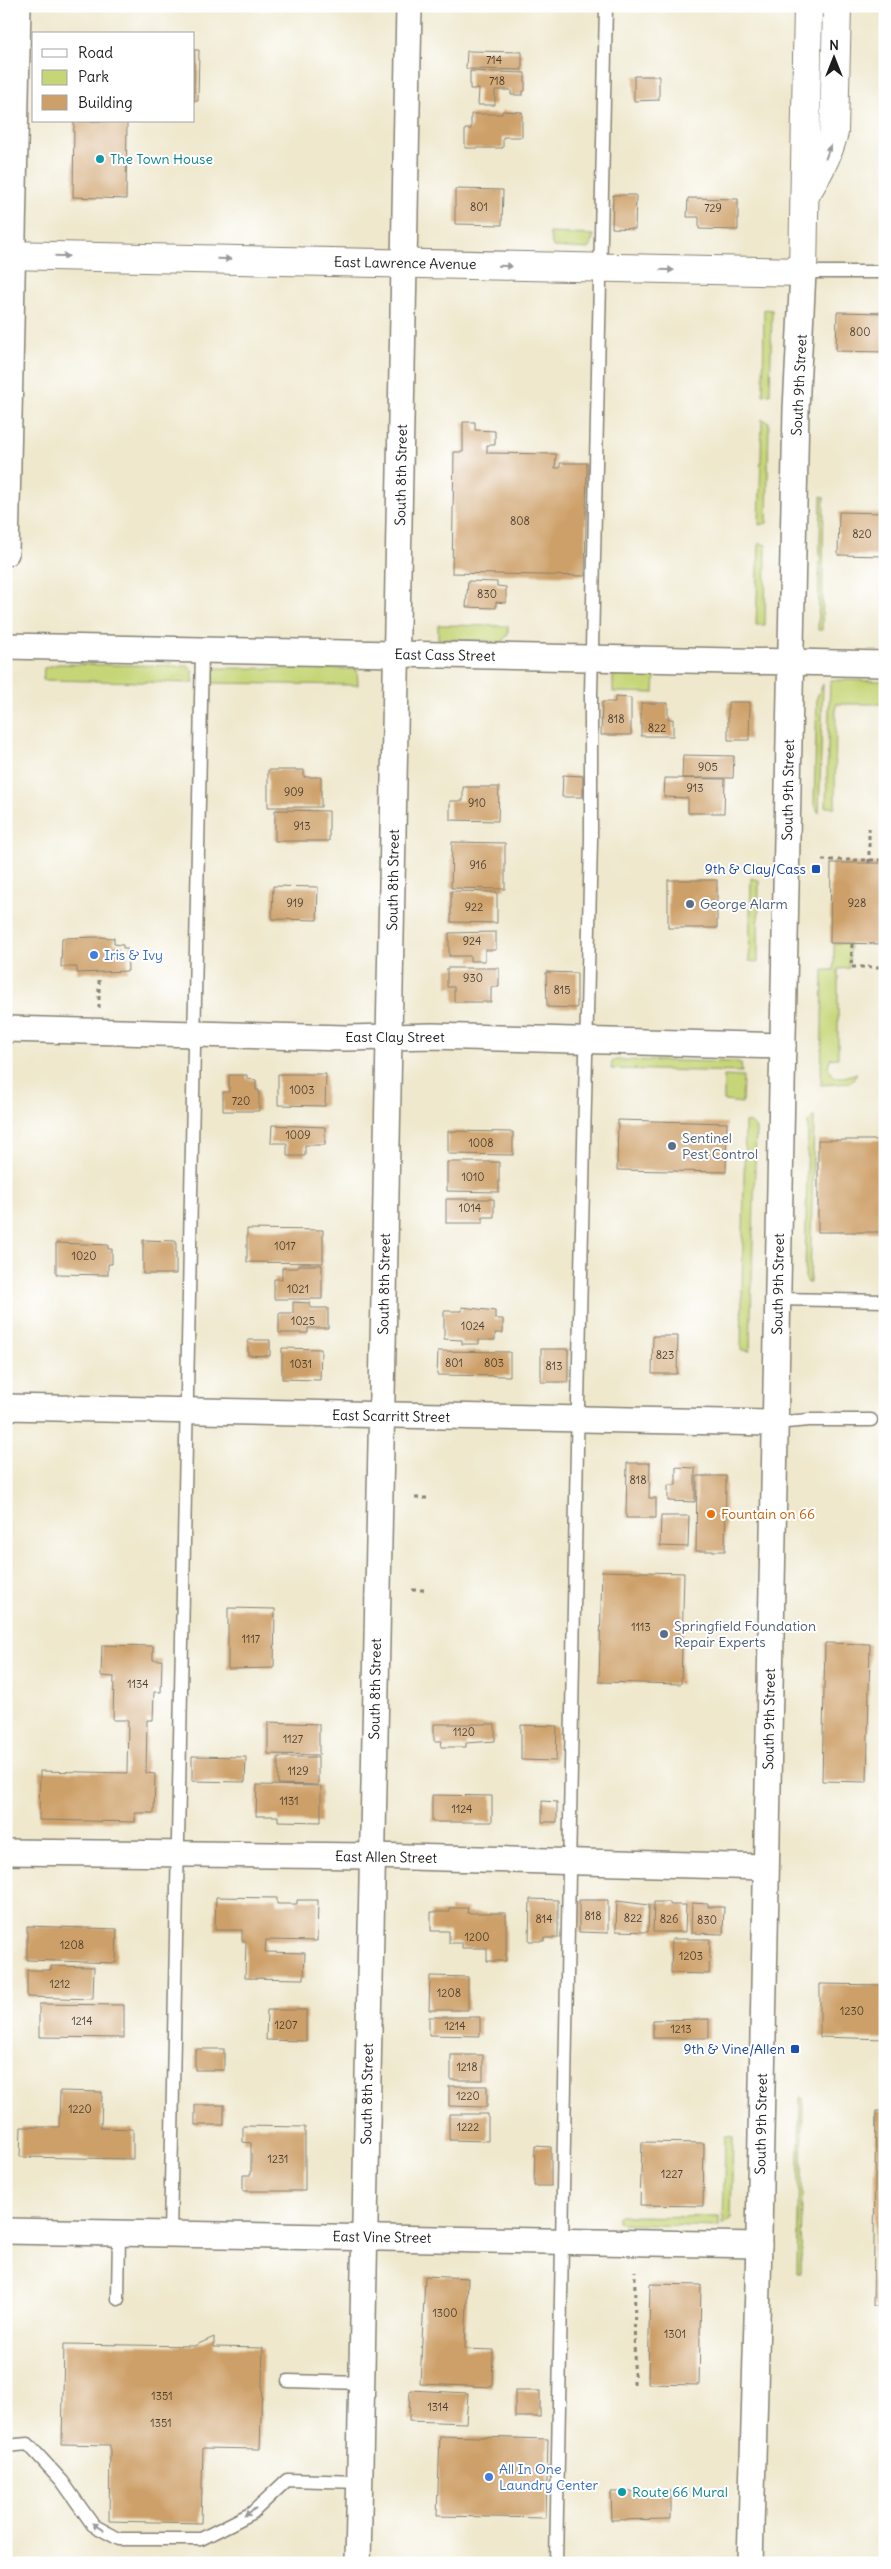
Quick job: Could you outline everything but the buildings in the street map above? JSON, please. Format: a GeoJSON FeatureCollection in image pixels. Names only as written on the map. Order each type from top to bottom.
{"type":"FeatureCollection","features":[{"type":"Feature","properties":{"kind":"main road","name":"South 9th Street"},"geometry":{"type":"LineString","coordinates":[[803,272],[808,6]]}},
{"type":"Feature","properties":{"kind":"main road"},"geometry":{"type":"LineString","coordinates":[[805,195],[821,171],[829,152],[834,132],[836,6]]}},
{"type":"Feature","properties":{"kind":"main road","name":"East Lawrence Avenue"},"geometry":{"type":"LineString","coordinates":[[10,255],[803,272]]}},
{"type":"Feature","properties":{"kind":"street"},"geometry":{"type":"LineString","coordinates":[[6,553],[10,255],[18,6]]}},
{"type":"Feature","properties":{"kind":"street","name":"South 8th Street"},"geometry":{"type":"LineString","coordinates":[[358,2563],[398,654],[409,6]]}},
{"type":"Feature","properties":{"kind":"street","name":"South 9th Street"},"geometry":{"type":"LineString","coordinates":[[750,2563],[759,2245],[796,409],[803,272]]}},
{"type":"Feature","properties":{"kind":"street","name":"East Cass Street"},"geometry":{"type":"LineString","coordinates":[[6,646],[885,664]]}},
{"type":"Feature","properties":{"kind":"street","name":"East Clay Street"},"geometry":{"type":"LineString","coordinates":[[6,1030],[783,1046]]}},
{"type":"Feature","properties":{"kind":"street","name":"East Scarritt Street"},"geometry":{"type":"LineString","coordinates":[[6,1408],[775,1423]]}},
{"type":"Feature","properties":{"kind":"street","name":"East Allen Street"},"geometry":{"type":"LineString","coordinates":[[6,1852],[372,1856],[766,1867]]}},
{"type":"Feature","properties":{"kind":"street","name":"East Vine Street"},"geometry":{"type":"LineString","coordinates":[[6,2230],[119,2234],[562,2240],[759,2245]]}},
{"type":"Feature","properties":{"kind":"lane"},"geometry":{"type":"LineString","coordinates":[[556,2563],[606,6]]}},
{"type":"Feature","properties":{"kind":"lane"},"geometry":{"type":"LineString","coordinates":[[803,272],[885,272]]}},
{"type":"Feature","properties":{"kind":"lane"},"geometry":{"type":"LineString","coordinates":[[170,2235],[202,651]]}},
{"type":"Feature","properties":{"kind":"lane"},"geometry":{"type":"LineString","coordinates":[[777,1299],[885,1301]]}},
{"type":"Feature","properties":{"kind":"lane"},"geometry":{"type":"LineString","coordinates":[[775,1423],[809,1420],[871,1420]]}},
{"type":"Feature","properties":{"kind":"lane"},"geometry":{"type":"LineString","coordinates":[[118,2299],[119,2234]]}},
{"type":"Feature","properties":{"kind":"lane"},"geometry":{"type":"LineString","coordinates":[[288,2381],[362,2383]]}},
{"type":"Feature","properties":{"kind":"lane"},"geometry":{"type":"LineString","coordinates":[[6,2446],[28,2444],[62,2481],[93,2525],[119,2539],[201,2539],[252,2513],[287,2480],[360,2482]]}},
{"type":"Feature","properties":{"kind":"path"},"geometry":{"type":"LineString","coordinates":[[869,828],[869,861]]}},
{"type":"Feature","properties":{"kind":"path"},"geometry":{"type":"LineString","coordinates":[[822,860],[885,860]]}},
{"type":"Feature","properties":{"kind":"path"},"geometry":{"type":"LineString","coordinates":[[852,944],[851,967],[885,967]]}},
{"type":"Feature","properties":{"kind":"path"},"geometry":{"type":"LineString","coordinates":[[99,979],[99,1010]]}},
{"type":"Feature","properties":{"kind":"path"},"geometry":{"type":"LineString","coordinates":[[415,1498],[429,1498]]}},
{"type":"Feature","properties":{"kind":"path"},"geometry":{"type":"LineString","coordinates":[[412,1590],[427,1590]]}},
{"type":"Feature","properties":{"kind":"path"},"geometry":{"type":"LineString","coordinates":[[634,2384],[635,2271]]}},
{"type":"Feature","properties":{"kind":"green space"},"geometry":{"type":"Polygon","coordinates":[[[549,233],[594,235],[589,249],[553,247],[549,233]]]}},
{"type":"Feature","properties":{"kind":"green space"},"geometry":{"type":"Polygon","coordinates":[[[764,309],[772,310],[770,394],[763,395],[764,309]]]}},
{"type":"Feature","properties":{"kind":"green space"},"geometry":{"type":"Polygon","coordinates":[[[762,419],[769,422],[767,523],[759,525],[762,419]]]}},
{"type":"Feature","properties":{"kind":"green space"},"geometry":{"type":"Polygon","coordinates":[[[821,496],[824,497],[822,630],[818,630],[821,496]]]}},
{"type":"Feature","properties":{"kind":"green space"},"geometry":{"type":"Polygon","coordinates":[[[759,543],[766,545],[765,625],[756,625],[759,543]]]}},
{"type":"Feature","properties":{"kind":"green space"},"geometry":{"type":"Polygon","coordinates":[[[438,625],[508,626],[508,634],[502,642],[438,639],[438,625]]]}},
{"type":"Feature","properties":{"kind":"green space"},"geometry":{"type":"Polygon","coordinates":[[[58,664],[188,666],[192,670],[194,683],[43,680],[44,668],[58,664]]]}},
{"type":"Feature","properties":{"kind":"green space"},"geometry":{"type":"Polygon","coordinates":[[[209,668],[357,669],[358,685],[208,683],[209,668]]]}},
{"type":"Feature","properties":{"kind":"green space"},"geometry":{"type":"Polygon","coordinates":[[[613,674],[655,675],[654,693],[613,692],[613,674]]]}},
{"type":"Feature","properties":{"kind":"green space"},"geometry":{"type":"Polygon","coordinates":[[[830,680],[885,681],[885,704],[836,704],[835,807],[826,807],[830,680]]]}},
{"type":"Feature","properties":{"kind":"green space"},"geometry":{"type":"Polygon","coordinates":[[[823,684],[819,813],[814,804],[817,697],[823,684]]]}},
{"type":"Feature","properties":{"kind":"green space"},"geometry":{"type":"Polygon","coordinates":[[[751,878],[759,880],[758,962],[749,961],[751,878]]]}},
{"type":"Feature","properties":{"kind":"green space"},"geometry":{"type":"Polygon","coordinates":[[[834,943],[850,944],[849,968],[838,969],[838,1058],[830,1059],[828,1067],[834,1077],[844,1077],[857,1073],[850,1083],[821,1085],[823,970],[834,970],[834,943]]]}},
{"type":"Feature","properties":{"kind":"green space"},"geometry":{"type":"Polygon","coordinates":[[[616,1060],[738,1062],[741,1064],[742,1072],[611,1069],[612,1062],[616,1060]]]}},
{"type":"Feature","properties":{"kind":"green space"},"geometry":{"type":"Polygon","coordinates":[[[724,1076],[743,1077],[742,1103],[724,1101],[724,1076]]]}},
{"type":"Feature","properties":{"kind":"green space"},"geometry":{"type":"Polygon","coordinates":[[[814,1116],[810,1283],[808,1283],[805,1277],[808,1122],[814,1116]]]}},
{"type":"Feature","properties":{"kind":"green space"},"geometry":{"type":"Polygon","coordinates":[[[745,1122],[751,1123],[756,1128],[750,1351],[741,1350],[745,1122]]]}},
{"type":"Feature","properties":{"kind":"green space"},"geometry":{"type":"Polygon","coordinates":[[[800,2098],[803,2098],[801,2273],[797,2273],[800,2098]]]}},
{"type":"Feature","properties":{"kind":"green space"},"geometry":{"type":"Polygon","coordinates":[[[725,2136],[733,2137],[731,2218],[723,2225],[725,2136]]]}},
{"type":"Feature","properties":{"kind":"green space"},"geometry":{"type":"Polygon","coordinates":[[[617,2216],[719,2217],[719,2227],[622,2224],[617,2221],[617,2216]]]}},
{"type":"Feature","properties":{"kind":"place","name":"The Town House"},"geometry":{"type":"Point","coordinates":[100,159]}},
{"type":"Feature","properties":{"kind":"place","name":"9th & Clay/Cass"},"geometry":{"type":"Point","coordinates":[816,869]}},
{"type":"Feature","properties":{"kind":"place","name":"George Alarm"},"geometry":{"type":"Point","coordinates":[690,904]}},
{"type":"Feature","properties":{"kind":"place","name":"Iris & Ivy"},"geometry":{"type":"Point","coordinates":[94,955]}},
{"type":"Feature","properties":{"kind":"place","name":"Sentinel Pest Control"},"geometry":{"type":"Point","coordinates":[672,1146]}},
{"type":"Feature","properties":{"kind":"place","name":"Fountain on 66"},"geometry":{"type":"Point","coordinates":[711,1514]}},
{"type":"Feature","properties":{"kind":"place","name":"Springfield Foundation Repair Experts"},"geometry":{"type":"Point","coordinates":[664,1634]}},
{"type":"Feature","properties":{"kind":"place","name":"9th & Vine/Allen"},"geometry":{"type":"Point","coordinates":[795,2049]}},
{"type":"Feature","properties":{"kind":"place","name":"All In One Laundry Center"},"geometry":{"type":"Point","coordinates":[489,2477]}},
{"type":"Feature","properties":{"kind":"place","name":"Route 66 Mural"},"geometry":{"type":"Point","coordinates":[622,2492]}}]}
